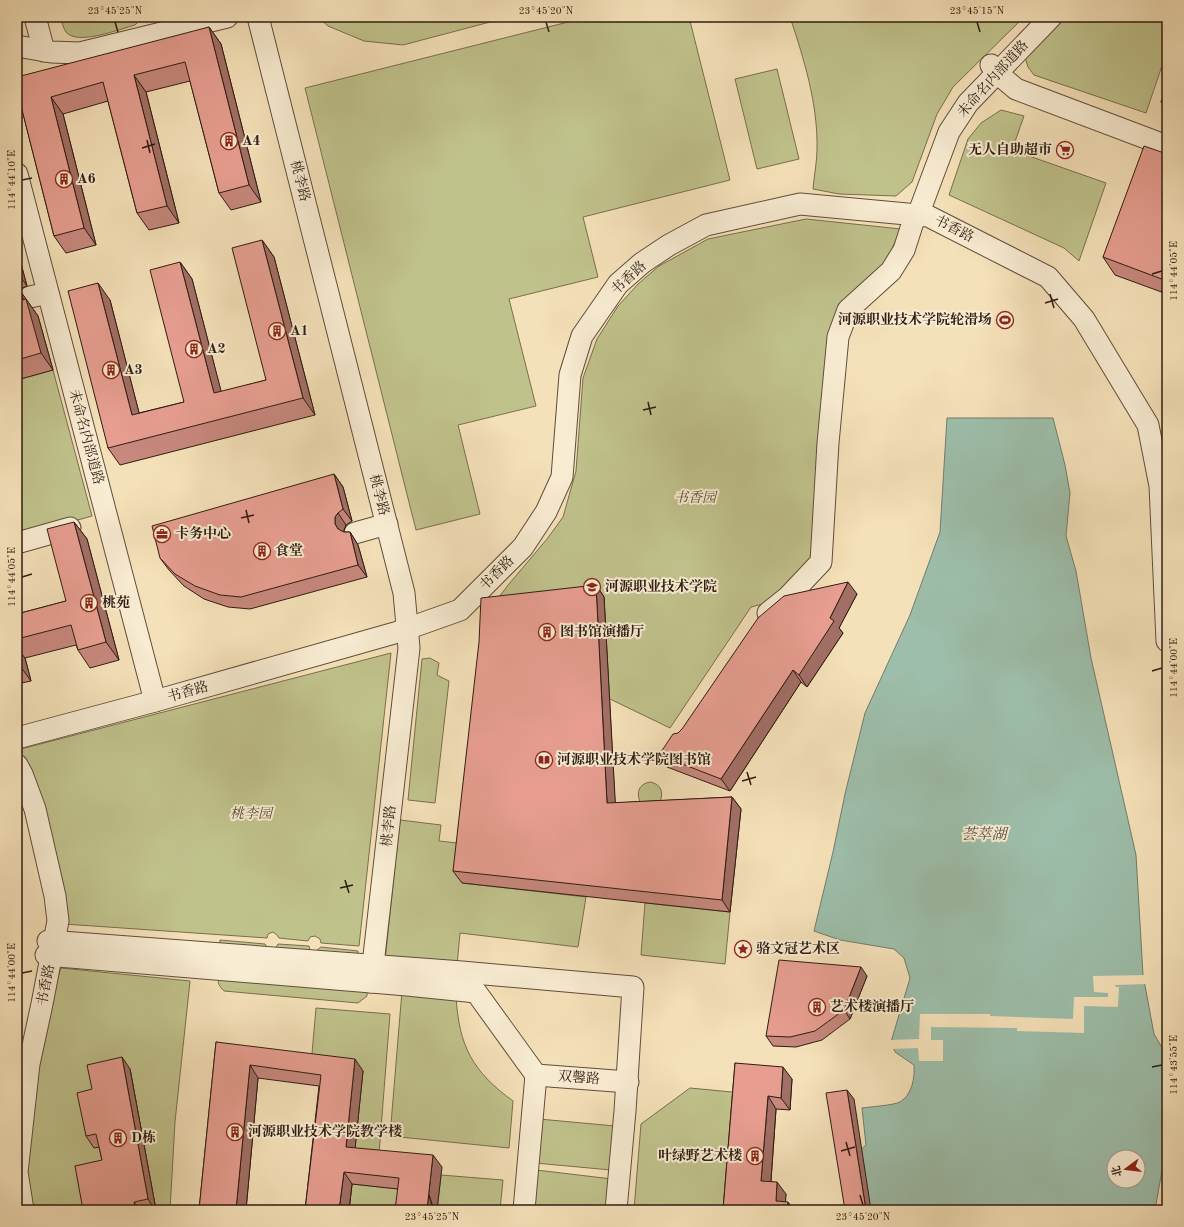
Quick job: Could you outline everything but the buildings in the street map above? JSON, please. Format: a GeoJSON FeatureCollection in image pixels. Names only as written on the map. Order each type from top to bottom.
{"type":"FeatureCollection","features":[{"type":"Feature","properties":{"kind":"street"},"geometry":{"type":"LineString","coordinates":[[35,17],[43,47]]}},
{"type":"Feature","properties":{"kind":"street"},"geometry":{"type":"LineString","coordinates":[[17,46],[78,46],[194,17]]}},
{"type":"Feature","properties":{"kind":"street"},"geometry":{"type":"LineString","coordinates":[[17,38],[43,47],[51,52],[80,53],[227,17]]}},
{"type":"Feature","properties":{"kind":"street","name":"桃李路"},"geometry":{"type":"LineString","coordinates":[[249,17],[381,525]]}},
{"type":"Feature","properties":{"kind":"street","name":"桃李路"},"geometry":{"type":"LineString","coordinates":[[258,17],[381,525],[393,595],[409,648],[367,973]]}},
{"type":"Feature","properties":{"kind":"street","name":"未命名内部道路"},"geometry":{"type":"LineString","coordinates":[[994,69],[1037,17]]}},
{"type":"Feature","properties":{"kind":"street","name":"未命名内部道路"},"geometry":{"type":"LineString","coordinates":[[754,628],[758,622],[788,597],[821,562],[828,443],[838,337],[848,310],[891,271],[904,250],[944,123],[964,95],[1052,17]]}},
{"type":"Feature","properties":{"kind":"street"},"geometry":{"type":"LineString","coordinates":[[994,69],[1016,89],[1167,146]]}},
{"type":"Feature","properties":{"kind":"street","name":"未命名内部道路"},"geometry":{"type":"LineString","coordinates":[[17,174],[41,299]]}},
{"type":"Feature","properties":{"kind":"street","name":"未命名内部道路"},"geometry":{"type":"LineString","coordinates":[[17,197],[41,299],[151,697]]}},
{"type":"Feature","properties":{"kind":"street","name":"书香路"},"geometry":{"type":"LineString","coordinates":[[17,738],[151,697],[460,610],[523,547],[546,512],[562,477],[570,375],[582,336],[618,284],[642,263],[706,225],[800,204],[915,213],[928,216],[1048,277],[1084,319],[1148,425],[1160,486],[1167,641]]}},
{"type":"Feature","properties":{"kind":"street","name":"书香路"},"geometry":{"type":"LineString","coordinates":[[915,213],[928,208],[1055,271],[1093,315],[1158,422],[1167,475]]}},
{"type":"Feature","properties":{"kind":"street"},"geometry":{"type":"LineString","coordinates":[[355,533],[381,525]]}},
{"type":"Feature","properties":{"kind":"street"},"geometry":{"type":"LineString","coordinates":[[17,543],[70,528]]}},
{"type":"Feature","properties":{"kind":"street","name":"书香路"},"geometry":{"type":"LineString","coordinates":[[17,728],[151,697]]}},
{"type":"Feature","properties":{"kind":"street","name":"书香路"},"geometry":{"type":"LineString","coordinates":[[17,765],[22,774],[35,809],[55,896],[58,921],[22,1062],[17,1106]]}},
{"type":"Feature","properties":{"kind":"street","name":"书香路"},"geometry":{"type":"LineString","coordinates":[[17,782],[28,812],[49,897],[52,921],[50,949],[28,1071],[17,1172],[23,1210]]}},
{"type":"Feature","properties":{"kind":"street"},"geometry":{"type":"LineString","coordinates":[[50,949],[367,973],[633,987],[628,1082],[616,1210]]}},
{"type":"Feature","properties":{"kind":"street"},"geometry":{"type":"LineString","coordinates":[[367,973],[476,992],[536,1075],[524,1210]]}},
{"type":"Feature","properties":{"kind":"street","name":"双馨路"},"geometry":{"type":"LineString","coordinates":[[536,1075],[628,1082]]}},
{"type":"Feature","properties":{"kind":"green space"},"geometry":{"type":"Polygon","coordinates":[[[60,17],[136,17],[138,22],[135,25],[109,33],[89,37],[79,37],[72,36],[66,32],[60,17]]]}},
{"type":"Feature","properties":{"kind":"green space"},"geometry":{"type":"Polygon","coordinates":[[[318,17],[509,17],[403,45],[364,41],[328,26],[318,17]]]}},
{"type":"Feature","properties":{"kind":"green space"},"geometry":{"type":"Polygon","coordinates":[[[588,17],[689,17],[730,180],[583,217],[598,277],[509,299],[536,406],[458,425],[480,514],[416,530],[305,88],[588,17]]]}},
{"type":"Feature","properties":{"kind":"green space"},"geometry":{"type":"Polygon","coordinates":[[[790,17],[1024,17],[953,87],[937,114],[912,182],[896,196],[839,194],[813,189],[817,154],[817,132],[813,99],[805,65],[790,17]]]}},
{"type":"Feature","properties":{"kind":"green space"},"geometry":{"type":"Polygon","coordinates":[[[1060,17],[1160,17],[1167,38],[1167,51],[1146,113],[1034,75],[1028,67],[1025,57],[1060,17]]]}},
{"type":"Feature","properties":{"kind":"green space"},"geometry":{"type":"Polygon","coordinates":[[[777,69],[799,159],[757,169],[735,79],[777,69]]]}},
{"type":"Feature","properties":{"kind":"green space"},"geometry":{"type":"Polygon","coordinates":[[[1001,110],[1024,116],[1012,150],[1106,183],[1079,261],[1064,248],[949,195],[968,139],[981,123],[1001,110]]]}},
{"type":"Feature","properties":{"kind":"green space","name":"书香园"},"geometry":{"type":"Polygon","coordinates":[[[806,219],[901,229],[884,266],[856,292],[814,554],[802,573],[771,602],[751,607],[670,728],[610,699],[489,610],[563,517],[576,471],[583,378],[597,339],[618,306],[638,284],[659,266],[708,239],[806,219]]]}},
{"type":"Feature","properties":{"kind":"green space"},"geometry":{"type":"Polygon","coordinates":[[[53,370],[92,516],[17,537],[17,380],[53,370]]]}},
{"type":"Feature","properties":{"kind":"green space","name":"桃李园"},"geometry":{"type":"Polygon","coordinates":[[[391,653],[359,946],[321,943],[320,939],[315,936],[310,937],[308,941],[279,938],[273,932],[268,934],[267,938],[64,924],[25,766],[17,750],[391,653]]]}},
{"type":"Feature","properties":{"kind":"green space"},"geometry":{"type":"Polygon","coordinates":[[[430,658],[439,663],[437,675],[449,681],[435,803],[408,800],[422,659],[430,658]]]}},
{"type":"Feature","properties":{"kind":"green space"},"geometry":{"type":"Polygon","coordinates":[[[646,783],[654,783],[661,789],[662,795],[660,802],[640,802],[638,795],[639,789],[646,783]]]}},
{"type":"Feature","properties":{"kind":"green space"},"geometry":{"type":"Polygon","coordinates":[[[400,820],[441,825],[439,841],[466,844],[462,883],[586,897],[578,947],[460,933],[457,966],[385,961],[400,820]]]}},
{"type":"Feature","properties":{"kind":"green space"},"geometry":{"type":"Polygon","coordinates":[[[645,903],[730,912],[725,964],[641,955],[645,903]]]}},
{"type":"Feature","properties":{"kind":"green space"},"geometry":{"type":"Polygon","coordinates":[[[220,940],[265,944],[267,947],[267,952],[219,948],[220,940]]]}},
{"type":"Feature","properties":{"kind":"green space"},"geometry":{"type":"Polygon","coordinates":[[[278,944],[309,946],[310,954],[275,952],[278,944]]]}},
{"type":"Feature","properties":{"kind":"green space"},"geometry":{"type":"Polygon","coordinates":[[[321,947],[358,951],[358,958],[316,954],[317,950],[321,947]]]}},
{"type":"Feature","properties":{"kind":"green space"},"geometry":{"type":"Polygon","coordinates":[[[61,968],[190,981],[175,1122],[170,1210],[156,1210],[130,1069],[105,1146],[110,1173],[90,1210],[32,1210],[26,1173],[38,1058],[51,997],[61,968]]]}},
{"type":"Feature","properties":{"kind":"green space"},"geometry":{"type":"Polygon","coordinates":[[[219,976],[367,989],[367,996],[358,1003],[224,991],[218,981],[219,976]]]}},
{"type":"Feature","properties":{"kind":"green space"},"geometry":{"type":"Polygon","coordinates":[[[402,991],[456,996],[460,1029],[470,1056],[487,1079],[513,1101],[509,1148],[390,1136],[402,991]]]}},
{"type":"Feature","properties":{"kind":"green space"},"geometry":{"type":"Polygon","coordinates":[[[316,1008],[390,1014],[379,1154],[355,1153],[311,1065],[316,1008]]]}},
{"type":"Feature","properties":{"kind":"green space"},"geometry":{"type":"Polygon","coordinates":[[[690,1088],[742,1093],[733,1210],[634,1210],[641,1124],[690,1088]]]}},
{"type":"Feature","properties":{"kind":"green space"},"geometry":{"type":"Polygon","coordinates":[[[539,1119],[615,1126],[611,1170],[535,1163],[539,1119]]]}},
{"type":"Feature","properties":{"kind":"green space"},"geometry":{"type":"Polygon","coordinates":[[[536,1170],[612,1179],[609,1210],[531,1210],[536,1170]]]}},
{"type":"Feature","properties":{"kind":"green space"},"geometry":{"type":"Polygon","coordinates":[[[441,1175],[503,1180],[500,1210],[437,1210],[441,1175]]]}},
{"type":"Feature","properties":{"kind":"green space"},"geometry":{"type":"Polygon","coordinates":[[[352,1184],[408,1190],[405,1210],[349,1210],[352,1184]]]}},
{"type":"Feature","properties":{"kind":"water","name":"荟萃湖"},"geometry":{"type":"Polygon","coordinates":[[[947,418],[1053,418],[1065,465],[1070,493],[1066,536],[1076,571],[1091,658],[1136,855],[1143,975],[1154,1034],[1167,1056],[1167,1142],[1155,1210],[858,1210],[849,1161],[866,1145],[862,1108],[900,1102],[910,1091],[912,1086],[914,1065],[895,1052],[891,1042],[910,978],[904,958],[894,949],[840,940],[814,931],[865,713],[910,615],[940,532],[947,418]]]}},
{"type":"Feature","properties":{"kind":"pier"},"geometry":{"type":"Polygon","coordinates":[[[1145,975],[1147,984],[1115,985],[1116,987],[1119,987],[1118,1007],[1084,1006],[1084,1033],[1017,1031],[1017,1028],[931,1027],[931,1040],[943,1040],[943,1061],[919,1061],[918,1048],[892,1049],[889,1042],[890,1040],[919,1039],[920,1014],[990,1014],[990,1016],[1073,1019],[1074,997],[1108,997],[1108,993],[1094,992],[1093,976],[1145,975]]]}},
{"type":"Feature","properties":{"kind":"place","name":"A4"},"geometry":{"type":"Point","coordinates":[229,141]}},
{"type":"Feature","properties":{"kind":"place","name":"无人自助超市"},"geometry":{"type":"Point","coordinates":[1065,150]}},
{"type":"Feature","properties":{"kind":"place","name":"A6"},"geometry":{"type":"Point","coordinates":[64,179]}},
{"type":"Feature","properties":{"kind":"place","name":"河源职业技术学院轮滑场"},"geometry":{"type":"Point","coordinates":[1005,320]}},
{"type":"Feature","properties":{"kind":"place","name":"A1"},"geometry":{"type":"Point","coordinates":[277,331]}},
{"type":"Feature","properties":{"kind":"place","name":"A2"},"geometry":{"type":"Point","coordinates":[194,349]}},
{"type":"Feature","properties":{"kind":"place","name":"A3"},"geometry":{"type":"Point","coordinates":[111,370]}},
{"type":"Feature","properties":{"kind":"place","name":"卡务中心"},"geometry":{"type":"Point","coordinates":[162,534]}},
{"type":"Feature","properties":{"kind":"place","name":"食堂"},"geometry":{"type":"Point","coordinates":[262,551]}},
{"type":"Feature","properties":{"kind":"place","name":"河源职业技术学院"},"geometry":{"type":"Point","coordinates":[592,587]}},
{"type":"Feature","properties":{"kind":"place","name":"桃苑"},"geometry":{"type":"Point","coordinates":[89,603]}},
{"type":"Feature","properties":{"kind":"place","name":"图书馆演播厅"},"geometry":{"type":"Point","coordinates":[547,632]}},
{"type":"Feature","properties":{"kind":"place","name":"河源职业技术学院图书馆"},"geometry":{"type":"Point","coordinates":[544,760]}},
{"type":"Feature","properties":{"kind":"place","name":"骆文冠艺术区"},"geometry":{"type":"Point","coordinates":[743,949]}},
{"type":"Feature","properties":{"kind":"place","name":"艺术楼演播厅"},"geometry":{"type":"Point","coordinates":[817,1007]}},
{"type":"Feature","properties":{"kind":"place","name":"河源职业技术学院教学楼"},"geometry":{"type":"Point","coordinates":[235,1132]}},
{"type":"Feature","properties":{"kind":"place","name":"D栋"},"geometry":{"type":"Point","coordinates":[118,1138]}},
{"type":"Feature","properties":{"kind":"place","name":"叶绿野艺术楼"},"geometry":{"type":"Point","coordinates":[755,1156]}}]}
